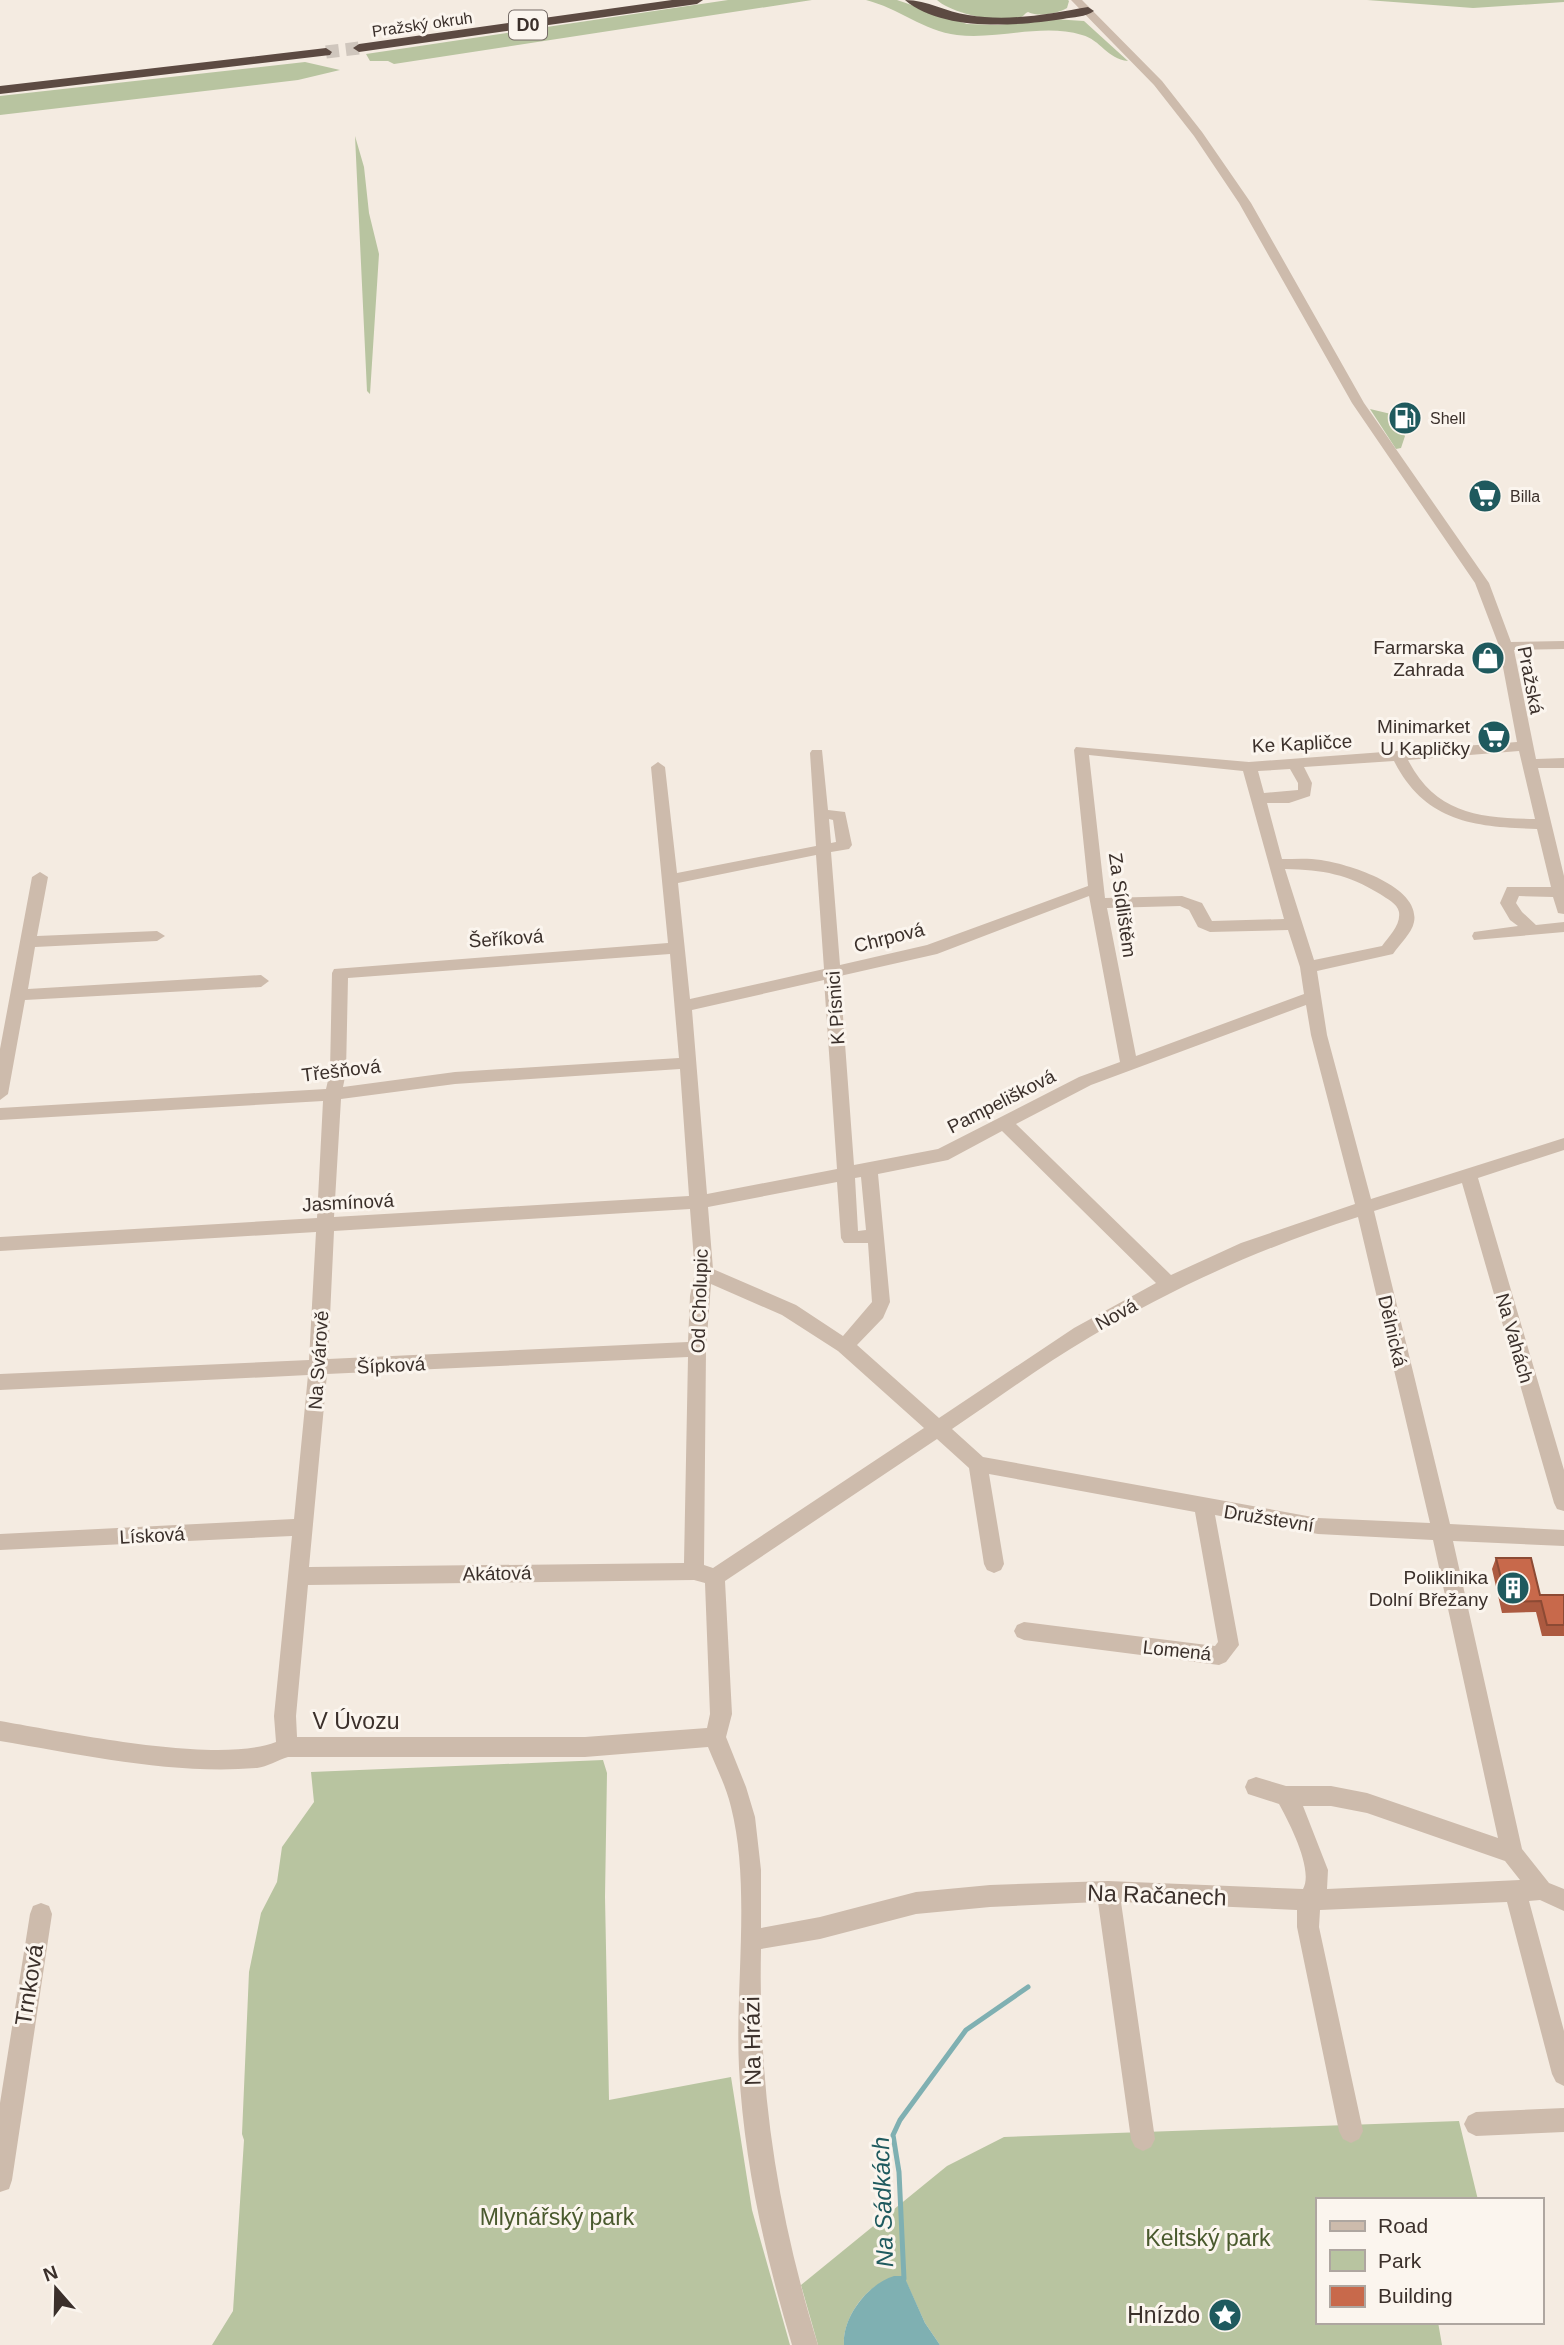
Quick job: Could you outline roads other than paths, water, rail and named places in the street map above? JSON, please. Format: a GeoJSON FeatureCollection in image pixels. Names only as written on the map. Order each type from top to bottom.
{"type":"FeatureCollection","features":[{"type":"Feature","properties":{"kind":"highway","name":"Pražský okruh"},"geometry":{"type":"LineString","coordinates":[[646,0],[358,44],[697,0]]}},
{"type":"Feature","properties":{"kind":"highway"},"geometry":{"type":"LineString","coordinates":[[911,0],[969,20],[1003,22],[1088,11]]}},
{"type":"Feature","properties":{"kind":"highway"},"geometry":{"type":"LineString","coordinates":[[930,0],[945,13]]}},
{"type":"Feature","properties":{"kind":"highway"},"geometry":{"type":"LineString","coordinates":[[0,83],[324,49],[0,90]]}},
{"type":"Feature","properties":{"kind":"street","name":"Pražská"},"geometry":{"type":"LineString","coordinates":[[1076,0],[1170,97],[1211,153],[1245,203],[1359,403],[1409,480],[1482,583],[1506,646],[1525,746],[1564,909]]}},
{"type":"Feature","properties":{"kind":"street"},"geometry":{"type":"LineString","coordinates":[[1506,646],[1564,645]]}},
{"type":"Feature","properties":{"kind":"street","name":"Ke Kapličce"},"geometry":{"type":"LineString","coordinates":[[1081,750],[1249,766],[1295,765],[1525,746]]}},
{"type":"Feature","properties":{"kind":"street","name":"Za Sídlištěm"},"geometry":{"type":"LineString","coordinates":[[1081,750],[1098,896],[1129,1065]]}},
{"type":"Feature","properties":{"kind":"street","name":"K Písnici"},"geometry":{"type":"LineString","coordinates":[[817,753],[850,1238],[876,1236]]}},
{"type":"Feature","properties":{"kind":"street"},"geometry":{"type":"LineString","coordinates":[[1399,756],[1416,789],[1443,808],[1484,822],[1543,824]]}},
{"type":"Feature","properties":{"kind":"street"},"geometry":{"type":"LineString","coordinates":[[1529,764],[1564,763]]}},
{"type":"Feature","properties":{"kind":"street"},"geometry":{"type":"LineString","coordinates":[[1257,798],[1289,798],[1305,793],[1305,783],[1295,765]]}},
{"type":"Feature","properties":{"kind":"street","name":"Dělnická"},"geometry":{"type":"LineString","coordinates":[[1249,766],[1275,864],[1308,967],[1312,997],[1442,1534],[1512,1853],[1541,1890]]}},
{"type":"Feature","properties":{"kind":"street","name":"Od Cholupic"},"geometry":{"type":"LineString","coordinates":[[658,767],[683,1006],[704,1273],[699,1296],[697,1349],[694,1571]]}},
{"type":"Feature","properties":{"kind":"street"},"geometry":{"type":"LineString","coordinates":[[670,879],[825,849]]}},
{"type":"Feature","properties":{"kind":"street"},"geometry":{"type":"LineString","coordinates":[[1275,864],[1320,865],[1360,875],[1401,901],[1407,912],[1406,925],[1398,939],[1387,950],[1308,967]]}},
{"type":"Feature","properties":{"kind":"street"},"geometry":{"type":"LineString","coordinates":[[0,1094],[40,877]]}},
{"type":"Feature","properties":{"kind":"street"},"geometry":{"type":"LineString","coordinates":[[1534,931],[1516,916],[1508,903],[1513,891],[1559,892]]}},
{"type":"Feature","properties":{"kind":"street","name":"Chrpová"},"geometry":{"type":"LineString","coordinates":[[683,1006],[930,950],[1079,892],[1098,896],[1182,901],[1196,907],[1200,922],[1215,928],[1293,924]]}},
{"type":"Feature","properties":{"kind":"street"},"geometry":{"type":"LineString","coordinates":[[1479,936],[1564,927]]}},
{"type":"Feature","properties":{"kind":"street"},"geometry":{"type":"LineString","coordinates":[[28,942],[157,936]]}},
{"type":"Feature","properties":{"kind":"street","name":"Šeříková"},"geometry":{"type":"LineString","coordinates":[[340,972],[676,948]]}},
{"type":"Feature","properties":{"kind":"street","name":"Na Svárově"},"geometry":{"type":"LineString","coordinates":[[287,1747],[285,1716],[301,1576],[318,1369],[331,1105],[338,1072],[340,972]]}},
{"type":"Feature","properties":{"kind":"street"},"geometry":{"type":"LineString","coordinates":[[18,995],[261,981]]}},
{"type":"Feature","properties":{"kind":"street","name":"Pampelišková"},"geometry":{"type":"LineString","coordinates":[[698,1202],[942,1155],[1086,1081],[1312,997]]}},
{"type":"Feature","properties":{"kind":"street","name":"Třešňová"},"geometry":{"type":"LineString","coordinates":[[0,1114],[318,1096],[455,1078],[687,1063]]}},
{"type":"Feature","properties":{"kind":"street"},"geometry":{"type":"LineString","coordinates":[[1003,1122],[1170,1284]]}},
{"type":"Feature","properties":{"kind":"street","name":"Nová"},"geometry":{"type":"LineString","coordinates":[[715,1577],[1081,1333],[1170,1284],[1247,1248],[1364,1206],[1564,1144]]}},
{"type":"Feature","properties":{"kind":"street"},"geometry":{"type":"LineString","coordinates":[[845,1346],[876,1313],[881,1302],[869,1169]]}},
{"type":"Feature","properties":{"kind":"street","name":"Na Vahách"},"geometry":{"type":"LineString","coordinates":[[1468,1173],[1564,1503]]}},
{"type":"Feature","properties":{"kind":"street","name":"Jasmínová"},"geometry":{"type":"LineString","coordinates":[[0,1244],[698,1202]]}},
{"type":"Feature","properties":{"kind":"street"},"geometry":{"type":"LineString","coordinates":[[704,1273],[789,1310],[845,1346],[978,1464],[994,1564]]}},
{"type":"Feature","properties":{"kind":"street","name":"Šípková"},"geometry":{"type":"LineString","coordinates":[[0,1382],[697,1349]]}},
{"type":"Feature","properties":{"kind":"street","name":"Družstevní"},"geometry":{"type":"LineString","coordinates":[[978,1464],[1204,1508],[1318,1526],[1564,1538]]}},
{"type":"Feature","properties":{"kind":"street","name":"Lomená"},"geometry":{"type":"LineString","coordinates":[[1024,1631],[1219,1656],[1229,1644],[1204,1508]]}},
{"type":"Feature","properties":{"kind":"street","name":"Lísková"},"geometry":{"type":"LineString","coordinates":[[0,1542],[304,1527]]}},
{"type":"Feature","properties":{"kind":"street"},"geometry":{"type":"LineString","coordinates":[[694,1571],[715,1577],[721,1714],[715,1737]]}},
{"type":"Feature","properties":{"kind":"street","name":"Akátová"},"geometry":{"type":"LineString","coordinates":[[301,1576],[694,1571]]}},
{"type":"Feature","properties":{"kind":"street","name":"V Úvozu"},"geometry":{"type":"LineString","coordinates":[[0,1731],[126,1752],[205,1758],[260,1758],[287,1747],[585,1747],[715,1737]]}},
{"type":"Feature","properties":{"kind":"street","name":"Na Hrázi"},"geometry":{"type":"LineString","coordinates":[[715,1737],[744,1815],[752,1940],[749,2030],[754,2116],[775,2227],[805,2345]]}},
{"type":"Feature","properties":{"kind":"street"},"geometry":{"type":"LineString","coordinates":[[1256,1787],[1286,1796],[1331,1796],[1367,1802],[1512,1853]]}},
{"type":"Feature","properties":{"kind":"street"},"geometry":{"type":"LineString","coordinates":[[1286,1796],[1299,1819],[1317,1870],[1317,1886],[1309,1900],[1308,1927],[1351,2131]]}},
{"type":"Feature","properties":{"kind":"street","name":"Na Račanech"},"geometry":{"type":"LineString","coordinates":[[752,1940],[820,1928],[916,1903],[1108,1891],[1309,1900],[1541,1890],[1564,1900]]}},
{"type":"Feature","properties":{"kind":"street"},"geometry":{"type":"LineString","coordinates":[[1108,1891],[1143,2139]]}},
{"type":"Feature","properties":{"kind":"street"},"geometry":{"type":"LineString","coordinates":[[1515,1892],[1564,2074]]}},
{"type":"Feature","properties":{"kind":"street","name":"Trnková"},"geometry":{"type":"LineString","coordinates":[[0,2180],[41,1914]]}},
{"type":"Feature","properties":{"kind":"street"},"geometry":{"type":"LineString","coordinates":[[1476,2124],[1564,2120]]}},
{"type":"Feature","properties":{"kind":"water"},"geometry":{"type":"Polygon","coordinates":[[[894,2276],[904,2276],[925,2323],[940,2345],[844,2345],[847,2324],[858,2303],[875,2286],[894,2276]]]}},
{"type":"Feature","properties":{"kind":"waterway","name":"Na Sádkách"},"geometry":{"type":"LineString","coordinates":[[904,2279],[899,2172],[893,2135],[900,2120],[966,2030],[1028,1987]]}},
{"type":"Feature","properties":{"kind":"tunnel"},"geometry":{"type":"LineString","coordinates":[[326,52],[359,48]]}},
{"type":"Feature","properties":{"kind":"place","name":"Shell"},"geometry":{"type":"Point","coordinates":[1405,418]}},
{"type":"Feature","properties":{"kind":"place","name":"Billa"},"geometry":{"type":"Point","coordinates":[1485,496]}},
{"type":"Feature","properties":{"kind":"place","name":"Farmarska Zahrada"},"geometry":{"type":"Point","coordinates":[1488,658]}},
{"type":"Feature","properties":{"kind":"place","name":"Minimarket U Kapličky"},"geometry":{"type":"Point","coordinates":[1494,737]}},
{"type":"Feature","properties":{"kind":"place","name":"Poliklinika Dolní Břežany"},"geometry":{"type":"Point","coordinates":[1513,1588]}},
{"type":"Feature","properties":{"kind":"place","name":"Hnízdo"},"geometry":{"type":"Point","coordinates":[1225,2315]}},
{"type":"Feature","properties":{"kind":"park label","name":"Mlynářský park"},"geometry":{"type":"Point","coordinates":[557,2217]}},
{"type":"Feature","properties":{"kind":"park label","name":"Keltský park"},"geometry":{"type":"Point","coordinates":[1208,2238]}}]}
